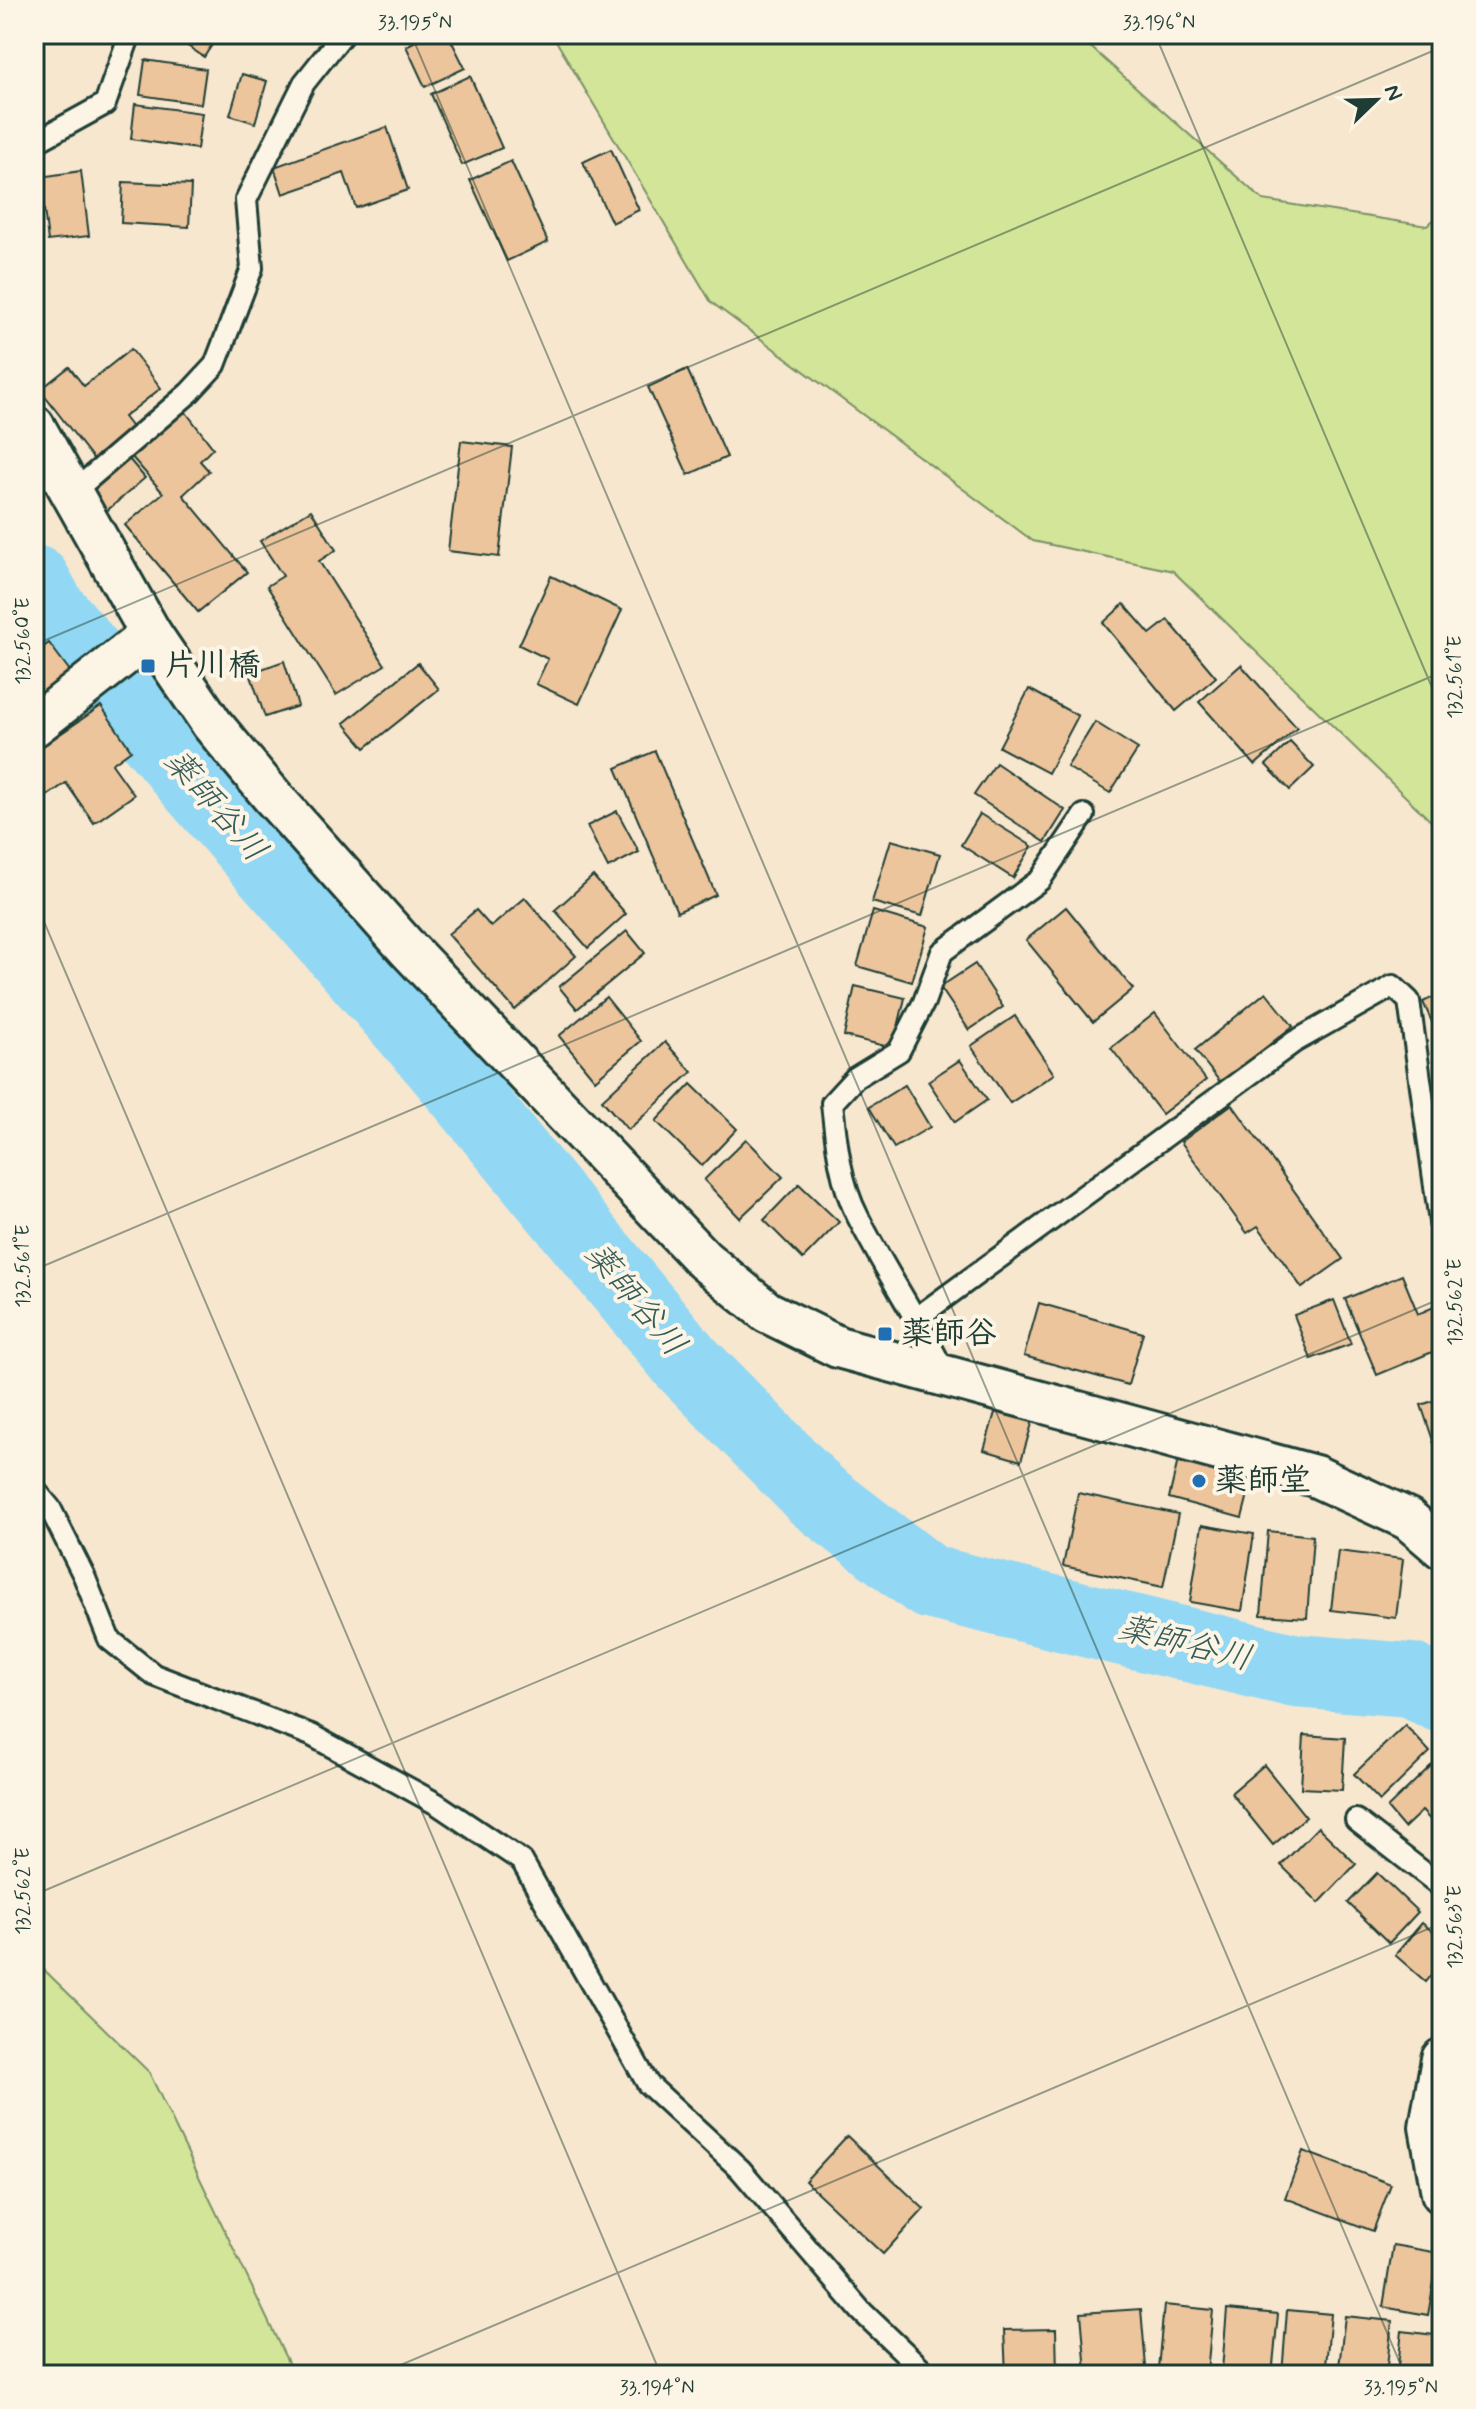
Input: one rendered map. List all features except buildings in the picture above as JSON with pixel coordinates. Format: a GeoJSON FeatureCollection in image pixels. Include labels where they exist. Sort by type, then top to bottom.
{"type":"FeatureCollection","features":[{"type":"Feature","properties":{"kind":"street"},"geometry":{"type":"LineString","coordinates":[[34,426],[72,493],[140,644],[440,983],[704,1260],[767,1312],[838,1347],[1315,1476],[1408,1519],[1442,1548]]}},
{"type":"Feature","properties":{"kind":"street"},"geometry":{"type":"LineString","coordinates":[[34,726],[140,644]]}},
{"type":"Feature","properties":{"kind":"street"},"geometry":{"type":"LineString","coordinates":[[1440,2174],[1430,2127],[1442,2059]]}},
{"type":"Feature","properties":{"kind":"lane"},"geometry":{"type":"LineString","coordinates":[[34,143],[105,104],[130,34]]}},
{"type":"Feature","properties":{"kind":"lane"},"geometry":{"type":"LineString","coordinates":[[72,493],[189,393],[215,365],[252,268],[246,200],[304,83],[343,34]]}},
{"type":"Feature","properties":{"kind":"lane"},"geometry":{"type":"LineString","coordinates":[[946,1376],[918,1317],[857,1215],[837,1152],[832,1103],[855,1078],[899,1051],[924,1002],[942,952],[1040,880],[1084,815]]}},
{"type":"Feature","properties":{"kind":"lane"},"geometry":{"type":"LineString","coordinates":[[918,1317],[1294,1042],[1393,986],[1409,1001],[1442,1236]]}},
{"type":"Feature","properties":{"kind":"lane"},"geometry":{"type":"LineString","coordinates":[[34,1489],[50,1508],[84,1576],[109,1639],[154,1675],[311,1735],[437,1804],[522,1861],[648,2084],[740,2169],[861,2311],[928,2375]]}},
{"type":"Feature","properties":{"kind":"lane"},"geometry":{"type":"LineString","coordinates":[[1356,1820],[1442,1887]]}},
{"type":"Feature","properties":{"kind":"green space"},"geometry":{"type":"Polygon","coordinates":[[[552,34],[1076,34],[1263,200],[1427,226],[1442,212],[1442,832],[1173,571],[1033,541],[711,302],[552,34]]]}},
{"type":"Feature","properties":{"kind":"green space"},"geometry":{"type":"Polygon","coordinates":[[[34,1960],[149,2072],[294,2375],[34,2375],[34,1960]]]}},
{"type":"Feature","properties":{"kind":"waterway","name":"薬師谷川"},"geometry":{"type":"LineString","coordinates":[[34,582],[49,609],[195,784],[437,1060],[686,1362],[817,1496],[929,1582],[1296,1671],[1411,1680],[1442,1696]]}},
{"type":"Feature","properties":{"kind":"place","name":"片川橋"},"geometry":{"type":"Point","coordinates":[148,666]}},
{"type":"Feature","properties":{"kind":"place","name":"薬師谷"},"geometry":{"type":"Point","coordinates":[885,1334]}},
{"type":"Feature","properties":{"kind":"place","name":"薬師堂"},"geometry":{"type":"Point","coordinates":[1199,1481]}}]}
